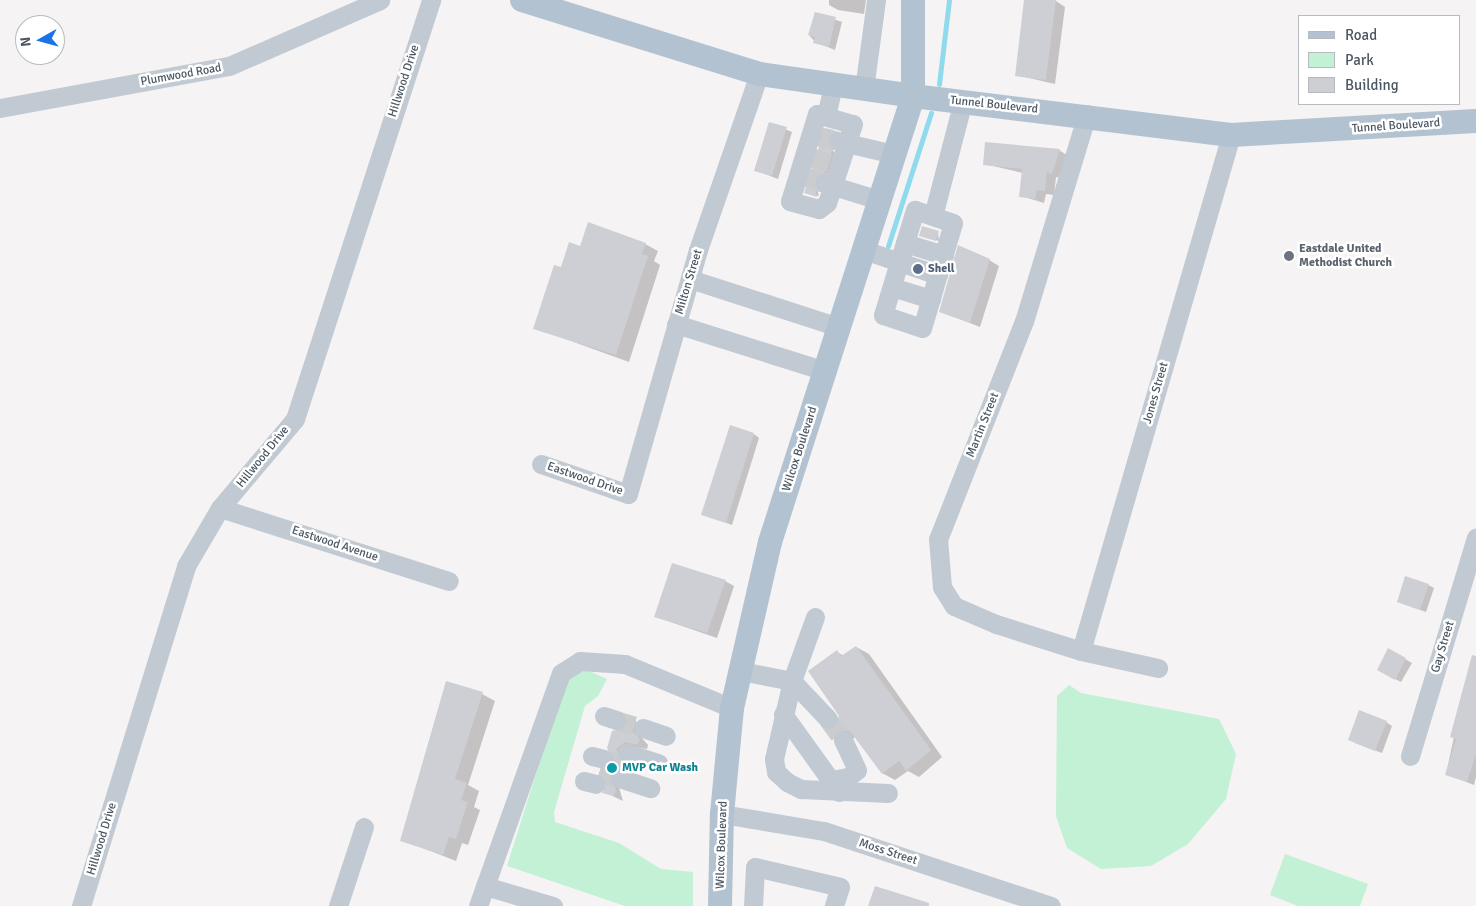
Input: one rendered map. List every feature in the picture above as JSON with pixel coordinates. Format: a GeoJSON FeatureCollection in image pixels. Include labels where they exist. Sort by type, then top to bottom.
{"type":"FeatureCollection","features":[{"type":"Feature","properties":{"kind":"main road","name":"Tunnel Boulevard"},"geometry":{"type":"LineString","coordinates":[[522,0],[758,74],[913,96],[1087,114],[1231,135],[1476,121]]}},
{"type":"Feature","properties":{"kind":"main road","name":"Wilcox Boulevard"},"geometry":{"type":"LineString","coordinates":[[720,906],[722,814],[732,708],[770,542],[913,96],[913,0]]}},
{"type":"Feature","properties":{"kind":"street","name":"Plumwood Road"},"geometry":{"type":"LineString","coordinates":[[0,108],[229,66],[380,0]]}},
{"type":"Feature","properties":{"kind":"street","name":"Hillwood Drive"},"geometry":{"type":"LineString","coordinates":[[81,906],[186,566],[220,508],[295,419],[431,0]]}},
{"type":"Feature","properties":{"kind":"street"},"geometry":{"type":"LineString","coordinates":[[864,89],[876,0]]}},
{"type":"Feature","properties":{"kind":"street","name":"Milton Street"},"geometry":{"type":"LineString","coordinates":[[628,494],[676,324],[758,74]]}},
{"type":"Feature","properties":{"kind":"street"},"geometry":{"type":"LineString","coordinates":[[826,116],[833,85]]}},
{"type":"Feature","properties":{"kind":"street"},"geometry":{"type":"LineString","coordinates":[[933,216],[964,101]]}},
{"type":"Feature","properties":{"kind":"street"},"geometry":{"type":"LineString","coordinates":[[817,114],[826,116],[853,124],[843,142],[835,165],[824,208],[790,201],[802,176],[814,134],[817,114]]}},
{"type":"Feature","properties":{"kind":"street","name":"Martin Street"},"geometry":{"type":"LineString","coordinates":[[1087,114],[1024,321],[938,540],[942,587],[954,606],[1082,651],[1158,668]]}},
{"type":"Feature","properties":{"kind":"street","name":"Jones Street"},"geometry":{"type":"LineString","coordinates":[[1082,651],[1231,135]]}},
{"type":"Feature","properties":{"kind":"street"},"geometry":{"type":"LineString","coordinates":[[843,142],[894,154]]}},
{"type":"Feature","properties":{"kind":"street"},"geometry":{"type":"LineString","coordinates":[[829,184],[880,200]]}},
{"type":"Feature","properties":{"kind":"street"},"geometry":{"type":"LineString","coordinates":[[915,210],[952,223],[922,328],[883,315],[905,243],[915,210]]}},
{"type":"Feature","properties":{"kind":"street"},"geometry":{"type":"LineString","coordinates":[[905,243],[944,255]]}},
{"type":"Feature","properties":{"kind":"street"},"geometry":{"type":"LineString","coordinates":[[864,250],[938,276]]}},
{"type":"Feature","properties":{"kind":"street"},"geometry":{"type":"LineString","coordinates":[[690,279],[839,327]]}},
{"type":"Feature","properties":{"kind":"street"},"geometry":{"type":"LineString","coordinates":[[892,287],[931,299]]}},
{"type":"Feature","properties":{"kind":"street"},"geometry":{"type":"LineString","coordinates":[[676,324],[825,371]]}},
{"type":"Feature","properties":{"kind":"street","name":"Eastwood Drive"},"geometry":{"type":"LineString","coordinates":[[542,464],[628,494]]}},
{"type":"Feature","properties":{"kind":"street","name":"Eastwood Avenue"},"geometry":{"type":"LineString","coordinates":[[220,508],[449,581]]}},
{"type":"Feature","properties":{"kind":"street","name":"Gay Street"},"geometry":{"type":"LineString","coordinates":[[1410,756],[1476,538]]}},
{"type":"Feature","properties":{"kind":"street"},"geometry":{"type":"LineString","coordinates":[[815,617],[782,714],[776,772],[800,789],[835,786],[888,793]]}},
{"type":"Feature","properties":{"kind":"street"},"geometry":{"type":"LineString","coordinates":[[478,906],[561,673],[580,661],[625,664],[732,708]]}},
{"type":"Feature","properties":{"kind":"street"},"geometry":{"type":"LineString","coordinates":[[741,671],[792,681],[828,719]]}},
{"type":"Feature","properties":{"kind":"street"},"geometry":{"type":"LineString","coordinates":[[782,714],[835,786]]}},
{"type":"Feature","properties":{"kind":"street"},"geometry":{"type":"LineString","coordinates":[[643,728],[666,736]]}},
{"type":"Feature","properties":{"kind":"street"},"geometry":{"type":"LineString","coordinates":[[835,786],[857,770],[843,740]]}},
{"type":"Feature","properties":{"kind":"street"},"geometry":{"type":"LineString","coordinates":[[621,772],[652,782],[621,772]]}},
{"type":"Feature","properties":{"kind":"street","name":"Moss Street"},"geometry":{"type":"LineString","coordinates":[[722,814],[824,831],[1051,906]]}},
{"type":"Feature","properties":{"kind":"street"},"geometry":{"type":"LineString","coordinates":[[338,906],[364,827]]}},
{"type":"Feature","properties":{"kind":"street"},"geometry":{"type":"LineString","coordinates":[[753,906],[755,867],[840,888],[834,906]]}},
{"type":"Feature","properties":{"kind":"street"},"geometry":{"type":"LineString","coordinates":[[485,886],[534,903],[553,906]]}},
{"type":"Feature","properties":{"kind":"green space"},"geometry":{"type":"Polygon","coordinates":[[[587,670],[607,679],[598,696],[585,706],[554,812],[555,822],[619,843],[661,869],[693,872],[693,906],[625,906],[507,866],[563,688],[568,678],[587,670]]]}},
{"type":"Feature","properties":{"kind":"green space"},"geometry":{"type":"Polygon","coordinates":[[[1069,685],[1081,693],[1219,719],[1236,754],[1226,799],[1188,844],[1151,866],[1101,869],[1067,848],[1056,816],[1057,696],[1069,685]]]}},
{"type":"Feature","properties":{"kind":"green space"},"geometry":{"type":"Polygon","coordinates":[[[1285,854],[1368,884],[1360,906],[1298,906],[1270,895],[1285,854]]]}},
{"type":"Feature","properties":{"kind":"building"},"geometry":{"type":"Polygon","coordinates":[[[1024,0],[1056,0],[1046,80],[1015,76],[1024,0]]]}},
{"type":"Feature","properties":{"kind":"building"},"geometry":{"type":"Polygon","coordinates":[[[815,12],[836,17],[829,47],[813,43],[815,37],[808,35],[815,12]]]}},
{"type":"Feature","properties":{"kind":"building"},"geometry":{"type":"Polygon","coordinates":[[[769,122],[787,127],[772,176],[754,171],[769,122]]]}},
{"type":"Feature","properties":{"kind":"building"},"geometry":{"type":"Polygon","coordinates":[[[825,128],[834,130],[827,139],[832,150],[825,172],[813,179],[817,197],[804,193],[825,128]]]}},
{"type":"Feature","properties":{"kind":"building"},"geometry":{"type":"Polygon","coordinates":[[[985,142],[1060,149],[1052,174],[1047,172],[1045,191],[1037,190],[1035,199],[1019,197],[1022,169],[983,165],[985,142]]]}},
{"type":"Feature","properties":{"kind":"building"},"geometry":{"type":"Polygon","coordinates":[[[588,222],[646,243],[642,254],[648,256],[616,355],[533,329],[554,265],[561,267],[569,242],[580,246],[588,222]]]}},
{"type":"Feature","properties":{"kind":"building"},"geometry":{"type":"Polygon","coordinates":[[[922,226],[939,231],[936,241],[919,236],[922,226]]]}},
{"type":"Feature","properties":{"kind":"building"},"geometry":{"type":"Polygon","coordinates":[[[958,245],[990,259],[970,323],[939,312],[958,245]]]}},
{"type":"Feature","properties":{"kind":"building"},"geometry":{"type":"Polygon","coordinates":[[[730,425],[754,433],[726,523],[701,515],[730,425]]]}},
{"type":"Feature","properties":{"kind":"building"},"geometry":{"type":"Polygon","coordinates":[[[672,563],[726,580],[707,633],[654,617],[672,563]]]}},
{"type":"Feature","properties":{"kind":"building"},"geometry":{"type":"Polygon","coordinates":[[[1405,576],[1429,584],[1420,610],[1397,602],[1405,576]]]}},
{"type":"Feature","properties":{"kind":"building"},"geometry":{"type":"Polygon","coordinates":[[[856,646],[931,750],[906,771],[899,761],[882,774],[850,731],[838,730],[832,740],[825,730],[836,727],[839,716],[808,671],[837,650],[841,656],[856,646]]]}},
{"type":"Feature","properties":{"kind":"building"},"geometry":{"type":"Polygon","coordinates":[[[1388,648],[1406,658],[1395,680],[1377,670],[1388,648]]]}},
{"type":"Feature","properties":{"kind":"building"},"geometry":{"type":"Polygon","coordinates":[[[1472,655],[1476,656],[1476,754],[1467,782],[1445,775],[1456,739],[1450,737],[1472,655]]]}},
{"type":"Feature","properties":{"kind":"building"},"geometry":{"type":"Polygon","coordinates":[[[446,681],[483,692],[455,779],[467,783],[461,800],[468,802],[456,839],[449,837],[443,855],[400,841],[446,681]]]}},
{"type":"Feature","properties":{"kind":"building"},"geometry":{"type":"Polygon","coordinates":[[[1359,710],[1387,721],[1375,751],[1348,740],[1359,710]]]}},
{"type":"Feature","properties":{"kind":"building"},"geometry":{"type":"Polygon","coordinates":[[[627,718],[635,720],[632,731],[640,739],[638,745],[625,742],[616,749],[624,764],[608,775],[616,789],[614,796],[602,793],[607,781],[599,773],[615,762],[607,748],[612,731],[623,729],[627,718]]]}},
{"type":"Feature","properties":{"kind":"building"},"geometry":{"type":"Polygon","coordinates":[[[875,886],[929,903],[929,906],[868,906],[875,886]]]}},
{"type":"Feature","properties":{"kind":"waterway"},"geometry":{"type":"LineString","coordinates":[[939,84],[949,0]]}},
{"type":"Feature","properties":{"kind":"waterway"},"geometry":{"type":"LineString","coordinates":[[888,246],[931,113]]}},
{"type":"Feature","properties":{"kind":"tunnel"},"geometry":{"type":"LineString","coordinates":[[818,136],[838,141]]}},
{"type":"Feature","properties":{"kind":"tunnel"},"geometry":{"type":"LineString","coordinates":[[811,157],[831,164]]}},
{"type":"Feature","properties":{"kind":"tunnel"},"geometry":{"type":"LineString","coordinates":[[805,176],[824,183]]}},
{"type":"Feature","properties":{"kind":"tunnel"},"geometry":{"type":"LineString","coordinates":[[828,719],[843,740]]}},
{"type":"Feature","properties":{"kind":"tunnel"},"geometry":{"type":"LineString","coordinates":[[616,720],[643,728]]}},
{"type":"Feature","properties":{"kind":"tunnel"},"geometry":{"type":"LineString","coordinates":[[604,759],[623,765]]}},
{"type":"Feature","properties":{"kind":"tunnel"},"geometry":{"type":"LineString","coordinates":[[599,772],[619,778]]}},
{"type":"Feature","properties":{"kind":"place","name":"Eastdale United Methodist Church"},"geometry":{"type":"Point","coordinates":[1289,256]}},
{"type":"Feature","properties":{"kind":"place","name":"Shell"},"geometry":{"type":"Point","coordinates":[918,269]}},
{"type":"Feature","properties":{"kind":"place","name":"MVP Car Wash"},"geometry":{"type":"Point","coordinates":[612,768]}}]}
